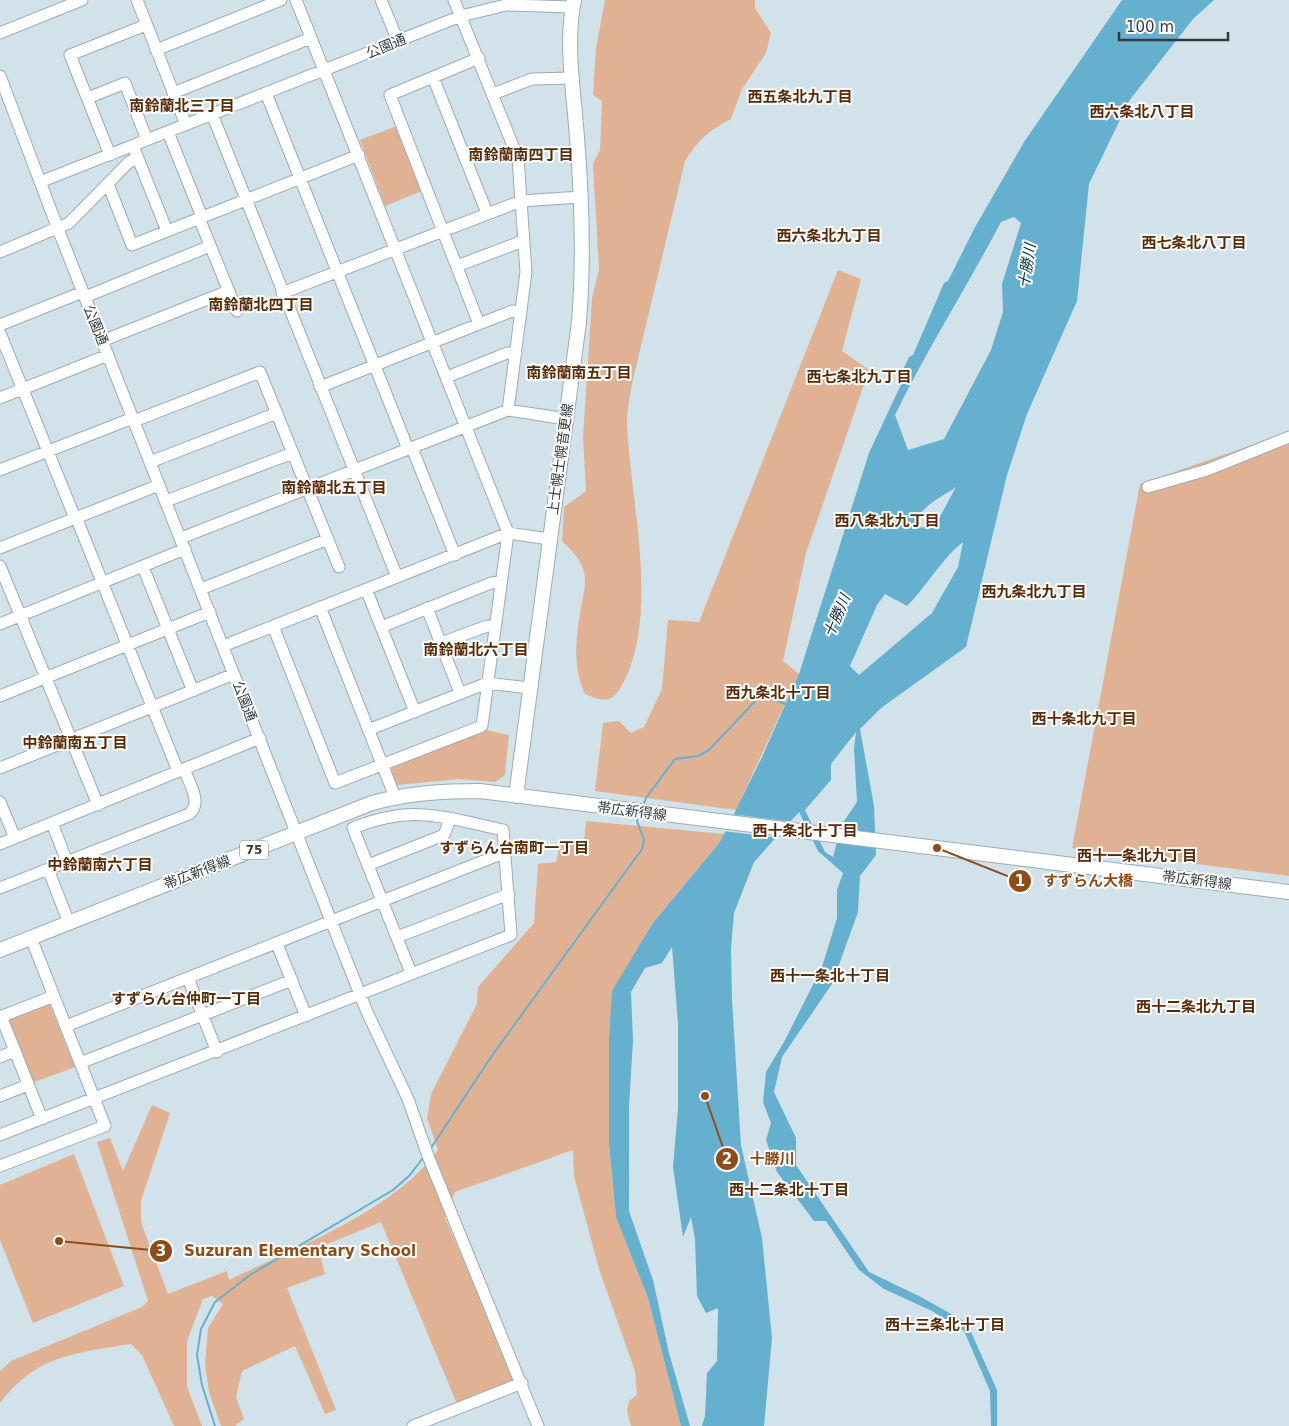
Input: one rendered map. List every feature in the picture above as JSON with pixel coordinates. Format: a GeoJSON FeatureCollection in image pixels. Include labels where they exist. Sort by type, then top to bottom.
{"type":"FeatureCollection","features":[{"type":"Feature","properties":{"kind":"main road","name":"上士幌士幌音更線"},"geometry":{"type":"LineString","coordinates":[[516,796],[582,286],[581,197],[571,28],[573,4]]}},
{"type":"Feature","properties":{"kind":"main road","name":"帯広新得線"},"geometry":{"type":"LineString","coordinates":[[0,950],[372,804],[395,797],[436,791],[480,791],[1289,892]]}},
{"type":"Feature","properties":{"kind":"street"},"geometry":{"type":"LineString","coordinates":[[0,32],[82,0]]}},
{"type":"Feature","properties":{"kind":"street"},"geometry":{"type":"LineString","coordinates":[[136,0],[186,125]]}},
{"type":"Feature","properties":{"kind":"street"},"geometry":{"type":"LineString","coordinates":[[156,50],[281,0]]}},
{"type":"Feature","properties":{"kind":"street"},"geometry":{"type":"LineString","coordinates":[[273,626],[335,784],[482,726],[508,533],[296,0]]}},
{"type":"Feature","properties":{"kind":"street"},"geometry":{"type":"LineString","coordinates":[[381,0],[398,41]]}},
{"type":"Feature","properties":{"kind":"street"},"geometry":{"type":"LineString","coordinates":[[454,0],[518,158],[526,272],[508,410]]}},
{"type":"Feature","properties":{"kind":"street","name":"公園通"},"geometry":{"type":"LineString","coordinates":[[538,1426],[426,1151],[408,1099],[360,994],[40,182],[461,16],[488,8],[522,2],[573,4]]}},
{"type":"Feature","properties":{"kind":"street"},"geometry":{"type":"LineString","coordinates":[[110,154],[70,55],[146,25]]}},
{"type":"Feature","properties":{"kind":"street"},"geometry":{"type":"LineString","coordinates":[[173,93],[311,38]]}},
{"type":"Feature","properties":{"kind":"street"},"geometry":{"type":"LineString","coordinates":[[479,58],[390,95],[479,324]]}},
{"type":"Feature","properties":{"kind":"street"},"geometry":{"type":"LineString","coordinates":[[0,76],[40,182]]}},
{"type":"Feature","properties":{"kind":"street"},"geometry":{"type":"LineString","coordinates":[[433,77],[487,213]]}},
{"type":"Feature","properties":{"kind":"street"},"geometry":{"type":"LineString","coordinates":[[493,94],[532,79],[573,78]]}},
{"type":"Feature","properties":{"kind":"street"},"geometry":{"type":"LineString","coordinates":[[88,98],[124,83],[147,140]]}},
{"type":"Feature","properties":{"kind":"street"},"geometry":{"type":"LineString","coordinates":[[266,93],[374,365],[455,555]]}},
{"type":"Feature","properties":{"kind":"street"},"geometry":{"type":"LineString","coordinates":[[212,114],[397,577]]}},
{"type":"Feature","properties":{"kind":"street"},"geometry":{"type":"LineString","coordinates":[[168,132],[201,217],[210,246],[237,312]]}},
{"type":"Feature","properties":{"kind":"street"},"geometry":{"type":"LineString","coordinates":[[132,146],[167,231]]}},
{"type":"Feature","properties":{"kind":"street"},"geometry":{"type":"LineString","coordinates":[[108,184],[132,245],[359,155]]}},
{"type":"Feature","properties":{"kind":"street"},"geometry":{"type":"LineString","coordinates":[[0,252],[69,223],[129,162],[138,158]]}},
{"type":"Feature","properties":{"kind":"street"},"geometry":{"type":"LineString","coordinates":[[282,293],[521,201],[581,197]]}},
{"type":"Feature","properties":{"kind":"street"},"geometry":{"type":"LineString","coordinates":[[457,266],[523,242]]}},
{"type":"Feature","properties":{"kind":"street"},"geometry":{"type":"LineString","coordinates":[[0,325],[210,246]]}},
{"type":"Feature","properties":{"kind":"street"},"geometry":{"type":"LineString","coordinates":[[102,341],[228,291]]}},
{"type":"Feature","properties":{"kind":"street"},"geometry":{"type":"LineString","coordinates":[[320,387],[512,311],[520,312]]}},
{"type":"Feature","properties":{"kind":"street"},"geometry":{"type":"LineString","coordinates":[[0,333],[152,706],[197,803],[194,810],[189,814],[0,888]]}},
{"type":"Feature","properties":{"kind":"street"},"geometry":{"type":"LineString","coordinates":[[447,377],[507,353],[516,354]]}},
{"type":"Feature","properties":{"kind":"street"},"geometry":{"type":"LineString","coordinates":[[0,398],[108,355]]}},
{"type":"Feature","properties":{"kind":"street"},"geometry":{"type":"LineString","coordinates":[[0,470],[260,372],[339,567]]}},
{"type":"Feature","properties":{"kind":"street"},"geometry":{"type":"LineString","coordinates":[[0,624],[143,566],[183,544],[308,489],[508,410],[566,418]]}},
{"type":"Feature","properties":{"kind":"street"},"geometry":{"type":"LineString","coordinates":[[150,462],[277,413]]}},
{"type":"Feature","properties":{"kind":"street"},"geometry":{"type":"LineString","coordinates":[[1148,487],[1207,470],[1289,437]]}},
{"type":"Feature","properties":{"kind":"street"},"geometry":{"type":"LineString","coordinates":[[166,501],[293,453]]}},
{"type":"Feature","properties":{"kind":"street"},"geometry":{"type":"LineString","coordinates":[[0,548],[159,485]]}},
{"type":"Feature","properties":{"kind":"street"},"geometry":{"type":"LineString","coordinates":[[223,646],[508,533],[549,539]]}},
{"type":"Feature","properties":{"kind":"street"},"geometry":{"type":"LineString","coordinates":[[201,589],[328,538]]}},
{"type":"Feature","properties":{"kind":"street"},"geometry":{"type":"LineString","coordinates":[[0,566],[98,805]]}},
{"type":"Feature","properties":{"kind":"street"},"geometry":{"type":"LineString","coordinates":[[143,566],[193,690]]}},
{"type":"Feature","properties":{"kind":"street"},"geometry":{"type":"LineString","coordinates":[[381,627],[491,583],[502,582]]}},
{"type":"Feature","properties":{"kind":"street"},"geometry":{"type":"LineString","coordinates":[[366,589],[415,712]]}},
{"type":"Feature","properties":{"kind":"street"},"geometry":{"type":"LineString","coordinates":[[320,608],[395,797]]}},
{"type":"Feature","properties":{"kind":"street"},"geometry":{"type":"LineString","coordinates":[[427,608],[460,694]]}},
{"type":"Feature","properties":{"kind":"street"},"geometry":{"type":"LineString","coordinates":[[0,696],[210,612]]}},
{"type":"Feature","properties":{"kind":"street"},"geometry":{"type":"LineString","coordinates":[[441,643],[487,626],[495,627]]}},
{"type":"Feature","properties":{"kind":"street"},"geometry":{"type":"LineString","coordinates":[[0,768],[234,674]]}},
{"type":"Feature","properties":{"kind":"street"},"geometry":{"type":"LineString","coordinates":[[368,730],[487,683],[529,688]]}},
{"type":"Feature","properties":{"kind":"street"},"geometry":{"type":"LineString","coordinates":[[0,844],[260,738]]}},
{"type":"Feature","properties":{"kind":"street"},"geometry":{"type":"LineString","coordinates":[[0,802],[15,838]]}},
{"type":"Feature","properties":{"kind":"street"},"geometry":{"type":"LineString","coordinates":[[0,1136],[511,935],[503,830],[429,814],[400,814],[377,819],[353,828],[411,974]]}},
{"type":"Feature","properties":{"kind":"street"},"geometry":{"type":"LineString","coordinates":[[368,865],[444,835],[450,819]]}},
{"type":"Feature","properties":{"kind":"street"},"geometry":{"type":"LineString","coordinates":[[52,823],[67,862]]}},
{"type":"Feature","properties":{"kind":"street"},"geometry":{"type":"LineString","coordinates":[[66,1026],[496,856],[505,855]]}},
{"type":"Feature","properties":{"kind":"street"},"geometry":{"type":"LineString","coordinates":[[48,870],[68,923]]}},
{"type":"Feature","properties":{"kind":"street"},"geometry":{"type":"LineString","coordinates":[[397,937],[508,894]]}},
{"type":"Feature","properties":{"kind":"street"},"geometry":{"type":"LineString","coordinates":[[0,1166],[105,1126],[31,938]]}},
{"type":"Feature","properties":{"kind":"street"},"geometry":{"type":"LineString","coordinates":[[277,944],[306,1016]]}},
{"type":"Feature","properties":{"kind":"street"},"geometry":{"type":"LineString","coordinates":[[188,978],[217,1052]]}},
{"type":"Feature","properties":{"kind":"street"},"geometry":{"type":"LineString","coordinates":[[80,1063],[292,980]]}},
{"type":"Feature","properties":{"kind":"street"},"geometry":{"type":"LineString","coordinates":[[42,1119],[0,1016],[54,996]]}},
{"type":"Feature","properties":{"kind":"street"},"geometry":{"type":"LineString","coordinates":[[0,1057],[15,1051]]}},
{"type":"Feature","properties":{"kind":"street"},"geometry":{"type":"LineString","coordinates":[[0,1096],[28,1085]]}},
{"type":"Feature","properties":{"kind":"street"},"geometry":{"type":"LineString","coordinates":[[414,1426],[522,1383]]}},
{"type":"Feature","properties":{"kind":"shaded area"},"geometry":{"type":"Polygon","coordinates":[[[605,0],[755,0],[755,8],[771,33],[766,53],[742,89],[731,119],[705,136],[685,161],[632,384],[627,422],[640,551],[641,616],[636,647],[627,675],[612,698],[601,699],[585,694],[578,672],[576,651],[585,576],[578,559],[562,541],[564,507],[586,491],[583,437],[592,298],[599,270],[593,164],[600,150],[602,101],[593,95],[596,48],[605,0]]]}},
{"type":"Feature","properties":{"kind":"shaded area"},"geometry":{"type":"Polygon","coordinates":[[[397,126],[422,191],[385,206],[360,140],[397,126]]]}},
{"type":"Feature","properties":{"kind":"shaded area"},"geometry":{"type":"Polygon","coordinates":[[[838,270],[861,279],[842,351],[869,370],[806,553],[783,661],[799,674],[736,810],[595,791],[603,723],[619,721],[631,733],[644,727],[662,689],[668,620],[699,622],[838,270]]]}},
{"type":"Feature","properties":{"kind":"shaded area"},"geometry":{"type":"Polygon","coordinates":[[[1289,432],[1289,876],[1072,848],[1140,484],[1289,432]]]}},
{"type":"Feature","properties":{"kind":"shaded area"},"geometry":{"type":"Polygon","coordinates":[[[485,730],[509,735],[505,775],[495,782],[459,779],[397,785],[394,780],[391,773],[392,765],[485,730]]]}},
{"type":"Feature","properties":{"kind":"shaded area"},"geometry":{"type":"Polygon","coordinates":[[[586,821],[724,834],[720,842],[653,923],[609,1041],[609,1144],[616,1217],[648,1298],[681,1426],[631,1426],[627,1411],[629,1401],[637,1395],[635,1371],[599,1269],[574,1176],[573,1150],[455,1192],[445,1218],[514,1373],[512,1381],[457,1404],[381,1222],[318,1248],[325,1274],[287,1288],[336,1410],[325,1414],[295,1346],[242,1371],[236,1397],[244,1419],[235,1426],[221,1426],[209,1392],[205,1364],[208,1328],[223,1304],[212,1296],[203,1299],[187,1341],[187,1387],[202,1426],[174,1426],[142,1355],[131,1344],[92,1350],[58,1359],[28,1375],[0,1403],[0,1371],[11,1361],[142,1307],[148,1301],[97,1142],[110,1138],[123,1171],[152,1105],[170,1113],[141,1201],[141,1222],[168,1294],[227,1271],[229,1280],[313,1241],[370,1210],[396,1192],[419,1172],[438,1150],[427,1118],[431,1094],[477,1004],[478,987],[534,923],[538,864],[556,862],[560,843],[584,842],[586,821]]]}},
{"type":"Feature","properties":{"kind":"shaded area"},"geometry":{"type":"Polygon","coordinates":[[[46,1003],[50,1005],[75,1067],[32,1083],[8,1022],[11,1016],[46,1003]]]}},
{"type":"Feature","properties":{"kind":"shaded area"},"geometry":{"type":"Polygon","coordinates":[[[74,1154],[124,1286],[33,1323],[0,1240],[0,1185],[74,1154]]]}},
{"type":"Feature","properties":{"kind":"water"},"geometry":{"type":"Polygon","coordinates":[[[1122,0],[1214,0],[1193,19],[1129,101],[1089,184],[1077,301],[1027,414],[1007,475],[966,647],[881,708],[860,729],[874,806],[876,855],[860,876],[858,912],[832,984],[782,1057],[774,1092],[796,1138],[796,1165],[869,1272],[921,1297],[967,1323],[997,1390],[997,1426],[991,1426],[990,1391],[964,1331],[932,1311],[884,1289],[859,1270],[826,1221],[814,1221],[777,1172],[766,1140],[771,1123],[763,1102],[766,1072],[784,1042],[822,967],[837,918],[837,890],[843,873],[818,851],[799,812],[754,862],[734,913],[731,948],[732,1000],[741,1145],[762,1238],[772,1338],[764,1426],[702,1426],[705,1416],[707,1373],[717,1361],[718,1308],[706,1313],[697,1296],[695,1239],[691,1217],[683,1237],[673,1167],[678,1108],[678,1024],[672,947],[662,963],[645,968],[631,992],[633,1041],[629,1106],[629,1211],[653,1280],[669,1353],[690,1426],[681,1426],[648,1298],[616,1217],[609,1144],[609,1041],[612,991],[653,923],[720,842],[762,757],[799,674],[869,453],[904,378],[901,374],[909,357],[913,355],[944,283],[948,281],[974,229],[1024,142],[1122,0]],[[1014,217],[1001,222],[920,366],[895,415],[908,450],[944,439],[991,350],[1003,312],[1002,284],[1021,223],[1014,217]],[[956,487],[924,509],[917,521],[916,528],[935,526],[956,487]],[[963,542],[907,606],[885,594],[877,605],[850,666],[859,675],[932,613],[958,567],[963,542]],[[856,732],[831,764],[831,780],[805,810],[825,852],[833,857],[842,824],[857,802],[854,749],[856,732]]]}},
{"type":"Feature","properties":{"kind":"pier"},"geometry":{"type":"Polygon","coordinates":[[[731,814],[794,822],[780,838],[723,831],[731,814]]]}},
{"type":"Feature","properties":{"kind":"waterway"},"geometry":{"type":"LineString","coordinates":[[643,806],[646,798],[675,759],[698,756],[709,750],[758,698],[767,697],[788,705]]}},
{"type":"Feature","properties":{"kind":"waterway"},"geometry":{"type":"LineString","coordinates":[[431,1148],[491,1057],[642,849],[644,840],[637,821],[638,817]]}},
{"type":"Feature","properties":{"kind":"waterway"},"geometry":{"type":"LineString","coordinates":[[215,1426],[202,1385],[197,1355],[201,1329],[215,1302],[250,1275],[393,1190],[409,1176],[423,1158]]}},
{"type":"Feature","properties":{"kind":"place","name":"すずらん大橋"},"geometry":{"type":"Point","coordinates":[937,848]}},
{"type":"Feature","properties":{"kind":"place","name":"十勝川"},"geometry":{"type":"Point","coordinates":[705,1096]}},
{"type":"Feature","properties":{"kind":"place","name":"Suzuran Elementary School"},"geometry":{"type":"Point","coordinates":[59,1241]}},
{"type":"Feature","properties":{"kind":"district","name":"西五条北九丁目"},"geometry":{"type":"Point","coordinates":[800,97]}},
{"type":"Feature","properties":{"kind":"district","name":"南鈴蘭北三丁目"},"geometry":{"type":"Point","coordinates":[182,106]}},
{"type":"Feature","properties":{"kind":"district","name":"西六条北八丁目"},"geometry":{"type":"Point","coordinates":[1142,112]}},
{"type":"Feature","properties":{"kind":"district","name":"南鈴蘭南四丁目"},"geometry":{"type":"Point","coordinates":[521,155]}},
{"type":"Feature","properties":{"kind":"district","name":"西六条北九丁目"},"geometry":{"type":"Point","coordinates":[829,236]}},
{"type":"Feature","properties":{"kind":"district","name":"西七条北八丁目"},"geometry":{"type":"Point","coordinates":[1194,243]}},
{"type":"Feature","properties":{"kind":"district","name":"南鈴蘭北四丁目"},"geometry":{"type":"Point","coordinates":[261,305]}},
{"type":"Feature","properties":{"kind":"district","name":"南鈴蘭南五丁目"},"geometry":{"type":"Point","coordinates":[579,373]}},
{"type":"Feature","properties":{"kind":"district","name":"西七条北九丁目"},"geometry":{"type":"Point","coordinates":[859,377]}},
{"type":"Feature","properties":{"kind":"district","name":"南鈴蘭北五丁目"},"geometry":{"type":"Point","coordinates":[334,488]}},
{"type":"Feature","properties":{"kind":"district","name":"西八条北九丁目"},"geometry":{"type":"Point","coordinates":[887,521]}},
{"type":"Feature","properties":{"kind":"district","name":"西九条北九丁目"},"geometry":{"type":"Point","coordinates":[1034,592]}},
{"type":"Feature","properties":{"kind":"district","name":"南鈴蘭北六丁目"},"geometry":{"type":"Point","coordinates":[476,650]}},
{"type":"Feature","properties":{"kind":"district","name":"西九条北十丁目"},"geometry":{"type":"Point","coordinates":[778,693]}},
{"type":"Feature","properties":{"kind":"district","name":"西十条北九丁目"},"geometry":{"type":"Point","coordinates":[1084,719]}},
{"type":"Feature","properties":{"kind":"district","name":"中鈴蘭南五丁目"},"geometry":{"type":"Point","coordinates":[75,743]}},
{"type":"Feature","properties":{"kind":"district","name":"西十条北十丁目"},"geometry":{"type":"Point","coordinates":[805,831]}},
{"type":"Feature","properties":{"kind":"district","name":"すずらん台南町一丁目"},"geometry":{"type":"Point","coordinates":[514,848]}},
{"type":"Feature","properties":{"kind":"district","name":"西十一条北九丁目"},"geometry":{"type":"Point","coordinates":[1137,856]}},
{"type":"Feature","properties":{"kind":"district","name":"中鈴蘭南六丁目"},"geometry":{"type":"Point","coordinates":[100,865]}},
{"type":"Feature","properties":{"kind":"district","name":"西十一条北十丁目"},"geometry":{"type":"Point","coordinates":[830,976]}},
{"type":"Feature","properties":{"kind":"district","name":"すずらん台仲町一丁目"},"geometry":{"type":"Point","coordinates":[186,999]}},
{"type":"Feature","properties":{"kind":"district","name":"西十二条北九丁目"},"geometry":{"type":"Point","coordinates":[1196,1007]}},
{"type":"Feature","properties":{"kind":"district","name":"西十二条北十丁目"},"geometry":{"type":"Point","coordinates":[789,1190]}},
{"type":"Feature","properties":{"kind":"district","name":"西十三条北十丁目"},"geometry":{"type":"Point","coordinates":[945,1325]}}]}
